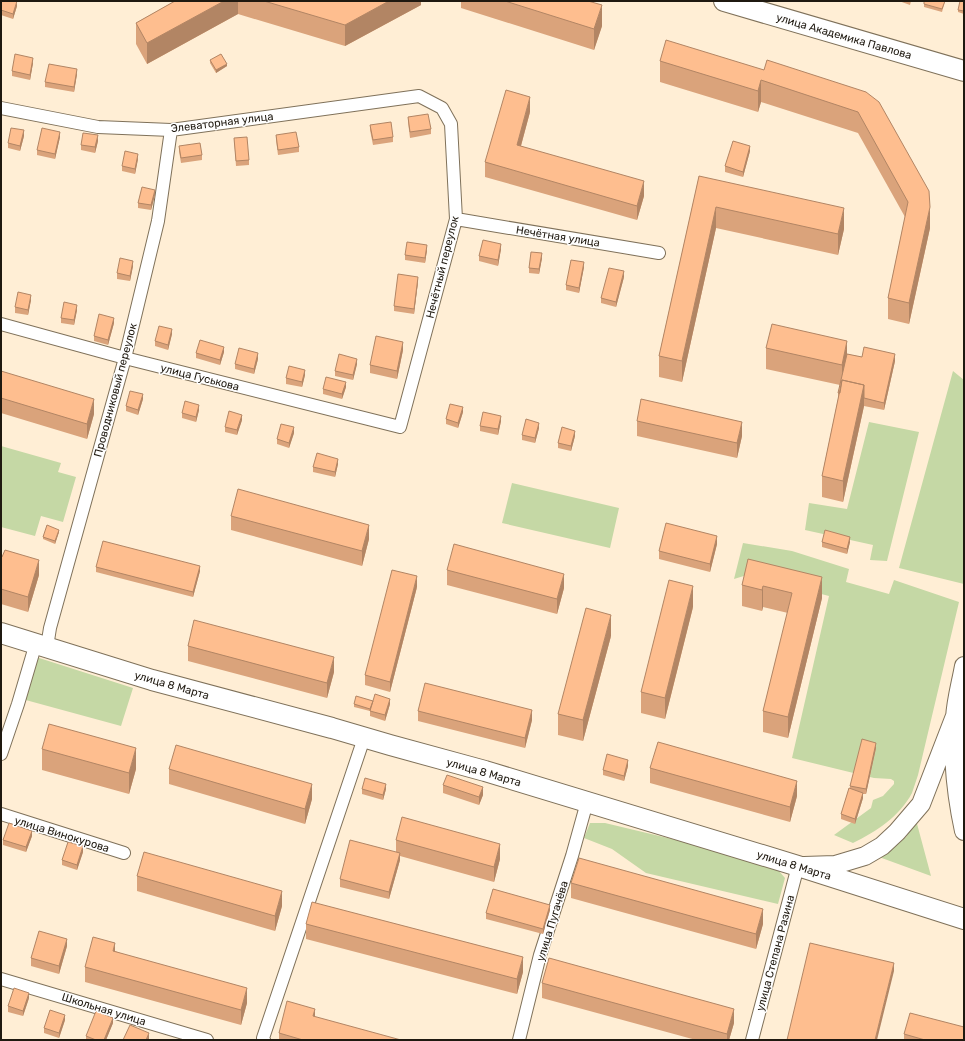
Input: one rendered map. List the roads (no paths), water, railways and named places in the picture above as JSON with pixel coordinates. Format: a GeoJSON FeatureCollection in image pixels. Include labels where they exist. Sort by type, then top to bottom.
{"type":"FeatureCollection","features":[{"type":"Feature","properties":{"kind":"main road","name":"улица Академика Павлова"},"geometry":{"type":"LineString","coordinates":[[725,1],[964,71]]}},
{"type":"Feature","properties":{"kind":"main road","name":"улица 8 Марта"},"geometry":{"type":"LineString","coordinates":[[1,633],[152,680],[332,728],[587,802],[798,866],[964,920]]}},
{"type":"Feature","properties":{"kind":"main road"},"geometry":{"type":"LineString","coordinates":[[964,666],[955,716],[954,754],[956,785],[964,831]]}},
{"type":"Feature","properties":{"kind":"main road"},"geometry":{"type":"LineString","coordinates":[[798,866],[835,865],[865,856],[882,846],[897,832],[921,804],[955,716]]}},
{"type":"Feature","properties":{"kind":"street","name":"Элеваторная улица"},"geometry":{"type":"LineString","coordinates":[[1,108],[98,127],[171,130],[419,96]]}},
{"type":"Feature","properties":{"kind":"street","name":"Нечётный переулок"},"geometry":{"type":"LineString","coordinates":[[400,427],[456,219],[451,124],[442,108],[419,96]]}},
{"type":"Feature","properties":{"kind":"street","name":"Проводниковый переулок"},"geometry":{"type":"LineString","coordinates":[[1,754],[18,704],[41,645],[50,628],[125,358],[158,220],[171,130]]}},
{"type":"Feature","properties":{"kind":"street","name":"Нечётная улица"},"geometry":{"type":"LineString","coordinates":[[456,219],[659,253]]}},
{"type":"Feature","properties":{"kind":"street","name":"улица Гуськова"},"geometry":{"type":"LineString","coordinates":[[1,324],[125,358],[400,427]]}},
{"type":"Feature","properties":{"kind":"street"},"geometry":{"type":"LineString","coordinates":[[264,1040],[364,738]]}},
{"type":"Feature","properties":{"kind":"street","name":"улица Пугачёва"},"geometry":{"type":"LineString","coordinates":[[519,1040],[540,955],[572,856],[587,802]]}},
{"type":"Feature","properties":{"kind":"street","name":"улица Винокурова"},"geometry":{"type":"LineString","coordinates":[[1,814],[124,853]]}},
{"type":"Feature","properties":{"kind":"street","name":"улица Степана Разина"},"geometry":{"type":"LineString","coordinates":[[752,1040],[798,866]]}},
{"type":"Feature","properties":{"kind":"street","name":"Школьная улица"},"geometry":{"type":"LineString","coordinates":[[1,979],[207,1040]]}}]}
